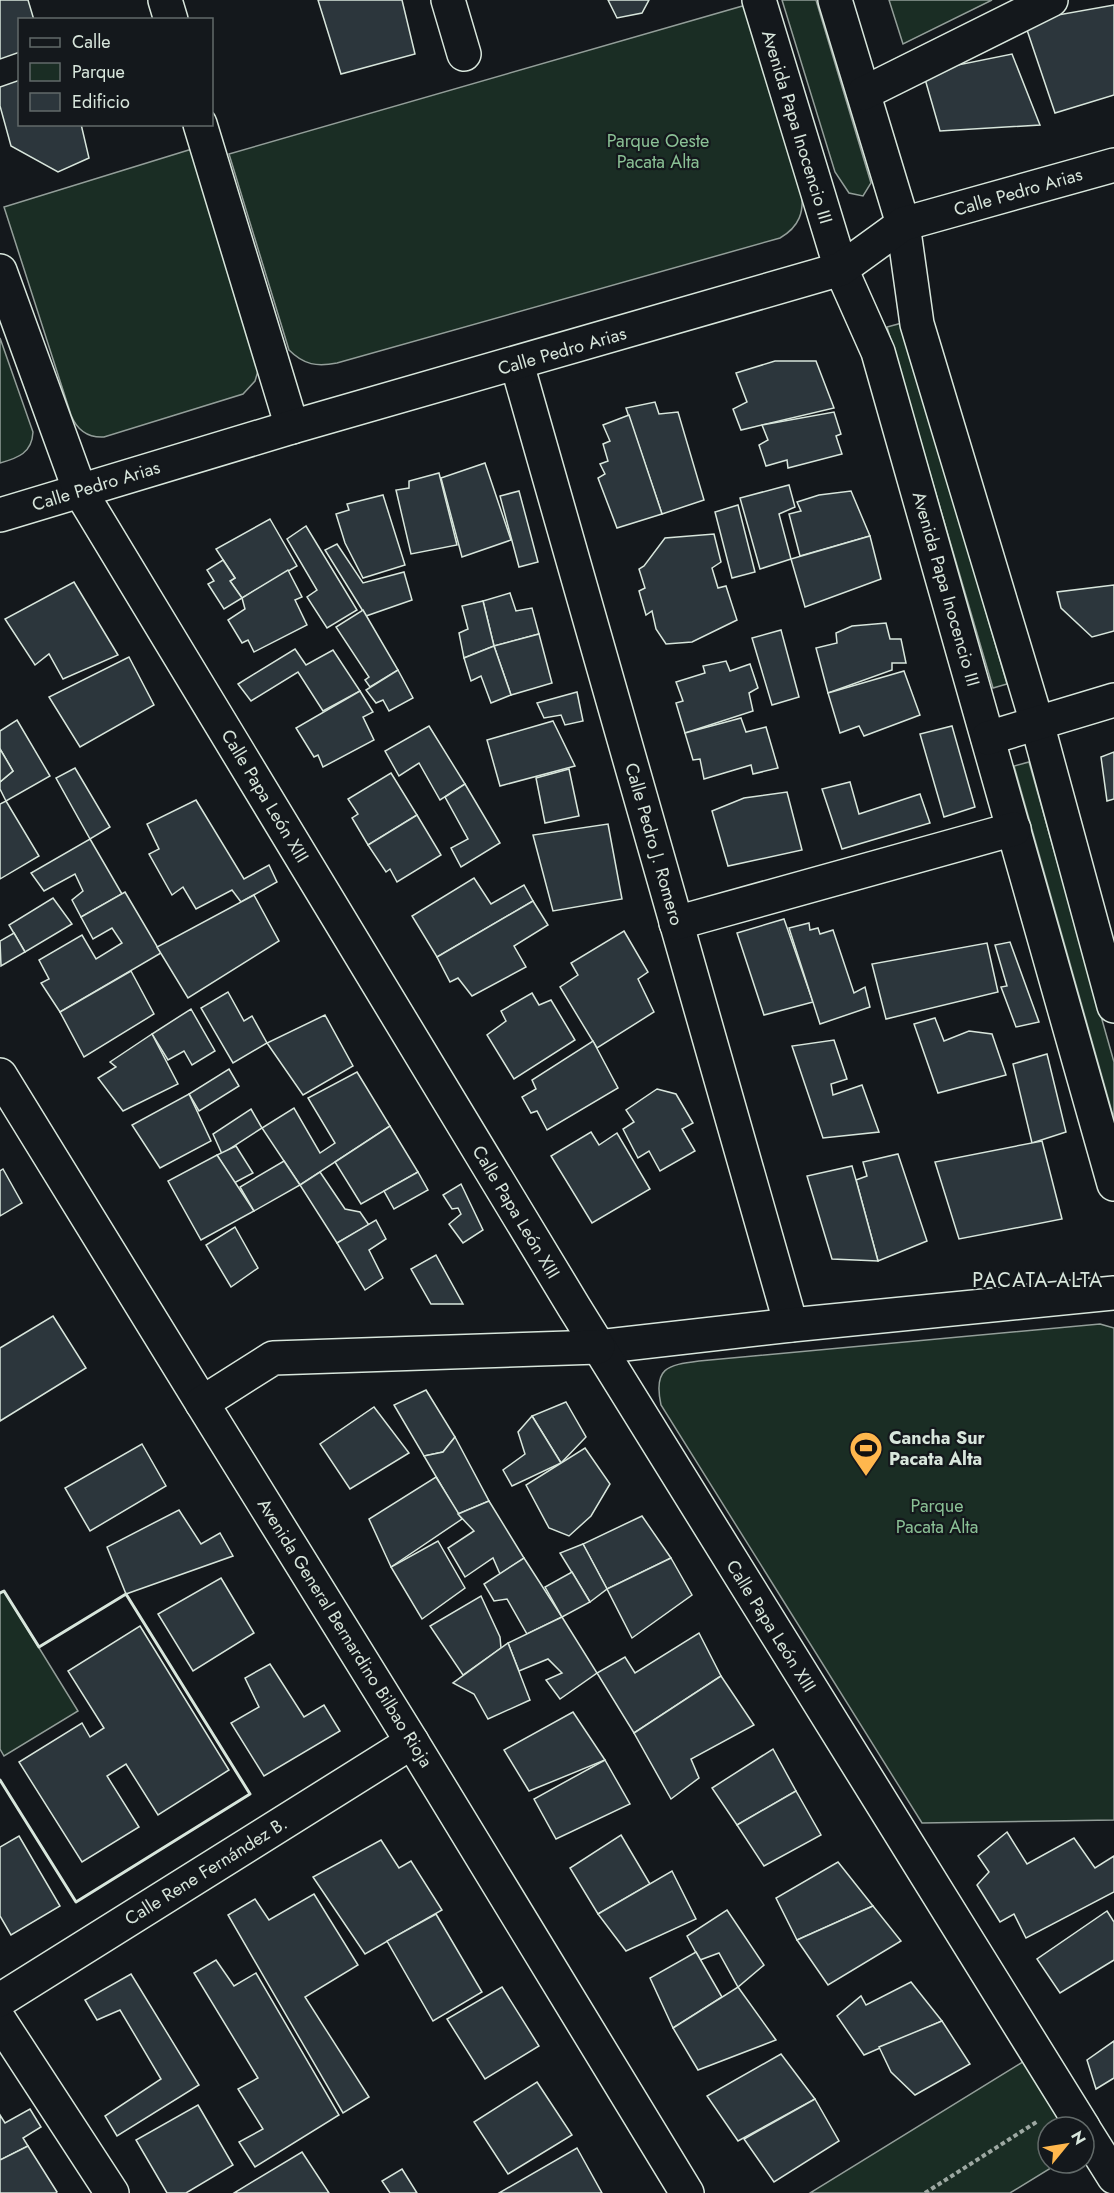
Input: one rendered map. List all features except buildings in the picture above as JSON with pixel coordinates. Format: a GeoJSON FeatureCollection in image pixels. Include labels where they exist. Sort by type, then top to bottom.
{"type":"FeatureCollection","features":[{"type":"Feature","properties":{"kind":"street"},"geometry":{"type":"LineString","coordinates":[[165,0],[170,18]]}},
{"type":"Feature","properties":{"kind":"street"},"geometry":{"type":"LineString","coordinates":[[448,0],[464,54]]}},
{"type":"Feature","properties":{"kind":"street","name":"Avenida Papa Inocencio III"},"geometry":{"type":"LineString","coordinates":[[759,0],[841,269],[878,352],[1114,1184]]}},
{"type":"Feature","properties":{"kind":"street"},"geometry":{"type":"LineString","coordinates":[[835,0],[903,224],[918,324],[1037,723],[1114,1006]]}},
{"type":"Feature","properties":{"kind":"street"},"geometry":{"type":"LineString","coordinates":[[864,93],[1051,0]]}},
{"type":"Feature","properties":{"kind":"street"},"geometry":{"type":"LineString","coordinates":[[202,126],[292,427]]}},
{"type":"Feature","properties":{"kind":"street","name":"Calle Pedro Arias"},"geometry":{"type":"LineString","coordinates":[[0,515],[292,427],[841,269],[903,224],[1114,165]]}},
{"type":"Feature","properties":{"kind":"street","name":"Calle Papa León XIII"},"geometry":{"type":"LineString","coordinates":[[0,271],[80,491],[598,1347],[1076,2115]]}},
{"type":"Feature","properties":{"kind":"street","name":"Calle Pedro J. Romero"},"geometry":{"type":"LineString","coordinates":[[517,364],[791,1325]]}},
{"type":"Feature","properties":{"kind":"street"},"geometry":{"type":"LineString","coordinates":[[988,738],[1114,700]]}},
{"type":"Feature","properties":{"kind":"street"},"geometry":{"type":"LineString","coordinates":[[676,923],[1014,829]]}},
{"type":"Feature","properties":{"kind":"street","name":"Avenida General Bernardino Bilbao Rioja"},"geometry":{"type":"LineString","coordinates":[[0,1075],[412,1742],[687,2193]]}},
{"type":"Feature","properties":{"kind":"street"},"geometry":{"type":"LineString","coordinates":[[202,1403],[273,1358],[598,1347],[1114,1293]]}},
{"type":"Feature","properties":{"kind":"street","name":"Calle Rene Fernández B."},"geometry":{"type":"LineString","coordinates":[[0,2000],[412,1742]]}},
{"type":"Feature","properties":{"kind":"street"},"geometry":{"type":"LineString","coordinates":[[0,2020],[112,2193]]}},
{"type":"Feature","properties":{"kind":"street","name":"Calle Papa León XIII"},"geometry":{"type":"LineString","coordinates":[[1096,2148],[1114,2177]]}},
{"type":"Feature","properties":{"kind":"path"},"geometry":{"type":"LineString","coordinates":[[925,2193],[1036,2139]]}},
{"type":"Feature","properties":{"kind":"green space"},"geometry":{"type":"Polygon","coordinates":[[[782,0],[816,0],[871,183],[863,196],[849,193],[835,172],[782,0]]]}},
{"type":"Feature","properties":{"kind":"green space"},"geometry":{"type":"Polygon","coordinates":[[[889,0],[992,0],[903,44],[889,0]]]}},
{"type":"Feature","properties":{"kind":"green space","name":"Parque Oeste Pacata Alta"},"geometry":{"type":"Polygon","coordinates":[[[746,5],[801,190],[801,212],[796,224],[787,234],[780,238],[337,363],[311,364],[289,350],[229,154],[746,5]]]}},
{"type":"Feature","properties":{"kind":"green space"},"geometry":{"type":"Polygon","coordinates":[[[192,149],[258,371],[255,381],[243,394],[104,437],[93,436],[83,432],[71,415],[4,207],[192,149]]]}},
{"type":"Feature","properties":{"kind":"green space"},"geometry":{"type":"Polygon","coordinates":[[[902,323],[1007,684],[993,688],[887,327],[902,323]]]}},
{"type":"Feature","properties":{"kind":"green space"},"geometry":{"type":"Polygon","coordinates":[[[0,338],[33,432],[30,445],[23,454],[0,463],[0,338]]]}},
{"type":"Feature","properties":{"kind":"green space"},"geometry":{"type":"Polygon","coordinates":[[[1029,762],[1114,1062],[1114,1119],[1014,766],[1029,762]]]}},
{"type":"Feature","properties":{"kind":"green space","name":"Parque Pacata Alta"},"geometry":{"type":"Polygon","coordinates":[[[1100,1324],[1114,1328],[1114,1820],[922,1823],[661,1405],[659,1383],[661,1376],[678,1364],[699,1361],[1100,1324]]]}},
{"type":"Feature","properties":{"kind":"green space"},"geometry":{"type":"Polygon","coordinates":[[[4,1591],[78,1711],[4,1756],[0,1749],[0,1593],[4,1591]]]}},
{"type":"Feature","properties":{"kind":"green space"},"geometry":{"type":"Polygon","coordinates":[[[1026,2060],[1060,2115],[1036,2115],[1036,2175],[1039,2175],[1010,2193],[810,2193],[1026,2060]]]}},
{"type":"Feature","properties":{"kind":"wall"},"geometry":{"type":"LineString","coordinates":[[0,1593],[4,1591],[39,1647],[126,1594],[250,1794],[76,1902],[0,1780]]}},
{"type":"Feature","properties":{"kind":"place","name":"Cancha Sur Pacata Alta"},"geometry":{"type":"Point","coordinates":[866,1477]}},
{"type":"Feature","properties":{"kind":"district","name":"PACATA ALTA"},"geometry":{"type":"Point","coordinates":[1038,1280]}}]}
